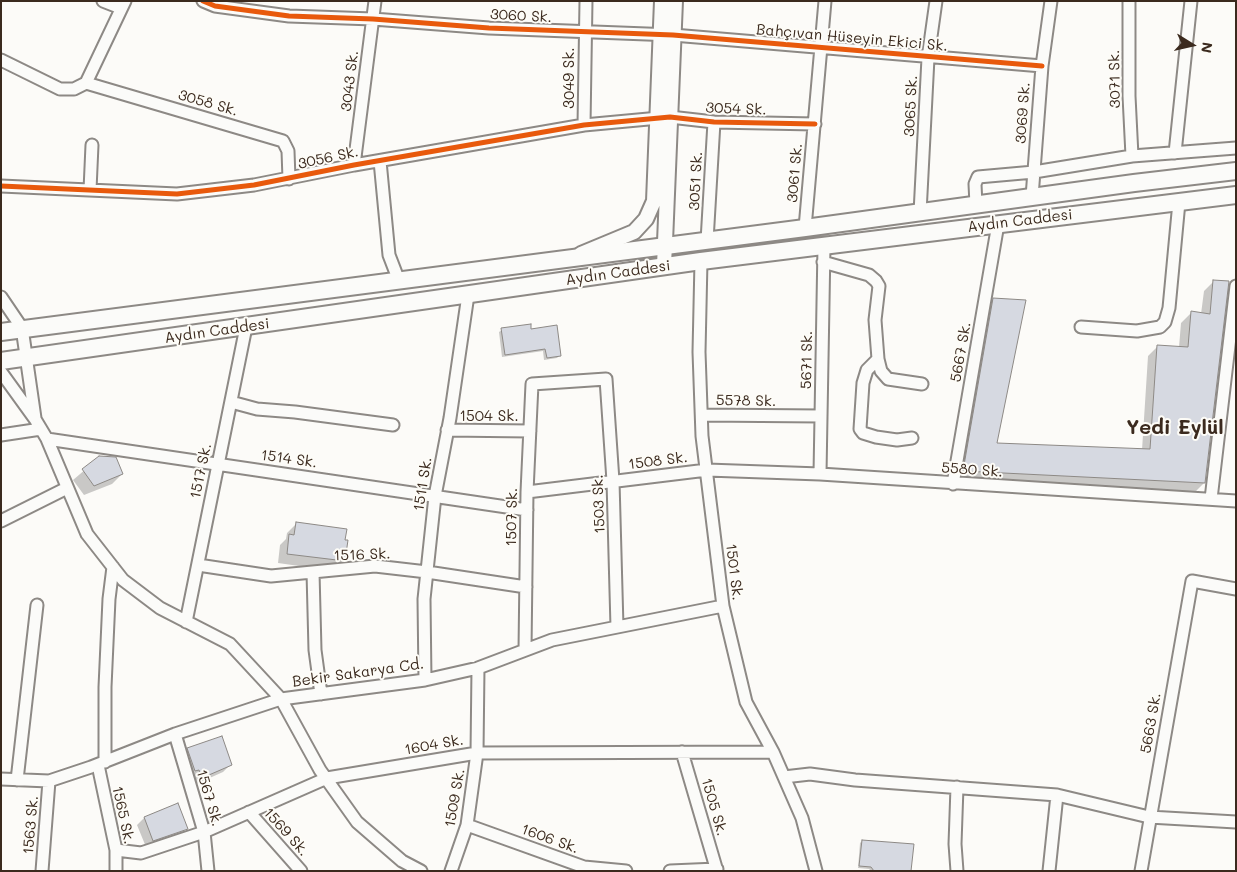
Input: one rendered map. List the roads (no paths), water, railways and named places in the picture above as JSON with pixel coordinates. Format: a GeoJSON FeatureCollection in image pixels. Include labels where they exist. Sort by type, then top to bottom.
{"type":"FeatureCollection","features":[{"type":"Feature","properties":{"kind":"highway","name":"Aydın Caddesi"},"geometry":{"type":"LineString","coordinates":[[1,332],[1236,171]]}},
{"type":"Feature","properties":{"kind":"highway","name":"Aydın Caddesi"},"geometry":{"type":"LineString","coordinates":[[1,361],[701,261],[824,254],[998,224],[1236,195]]}},
{"type":"Feature","properties":{"kind":"main road"},"geometry":{"type":"LineString","coordinates":[[662,1],[667,35],[664,117],[664,266]]}},
{"type":"Feature","properties":{"kind":"main road"},"geometry":{"type":"LineString","coordinates":[[667,35],[675,1]]}},
{"type":"Feature","properties":{"kind":"main road"},"geometry":{"type":"LineString","coordinates":[[568,259],[634,232],[646,219],[654,201],[664,117]]}},
{"type":"Feature","properties":{"kind":"street"},"geometry":{"type":"LineString","coordinates":[[1,60],[60,89],[74,89],[86,83],[123,5],[103,1]]}},
{"type":"Feature","properties":{"kind":"street","name":"3060 Sk."},"geometry":{"type":"LineString","coordinates":[[203,1],[215,6],[289,16],[373,19],[489,28],[667,35]]}},
{"type":"Feature","properties":{"kind":"street","name":"3043 Sk."},"geometry":{"type":"LineString","coordinates":[[354,165],[375,1]]}},
{"type":"Feature","properties":{"kind":"street","name":"3049 Sk."},"geometry":{"type":"LineString","coordinates":[[584,125],[586,1]]}},
{"type":"Feature","properties":{"kind":"street","name":"3061 Sk."},"geometry":{"type":"LineString","coordinates":[[805,228],[825,1]]}},
{"type":"Feature","properties":{"kind":"street","name":"3065 Sk."},"geometry":{"type":"LineString","coordinates":[[920,213],[928,58],[936,1]]}},
{"type":"Feature","properties":{"kind":"street","name":"3069 Sk."},"geometry":{"type":"LineString","coordinates":[[1032,197],[1042,66],[1051,1]]}},
{"type":"Feature","properties":{"kind":"street","name":"3071 Sk."},"geometry":{"type":"LineString","coordinates":[[1129,1],[1129,96],[1132,156]]}},
{"type":"Feature","properties":{"kind":"street"},"geometry":{"type":"LineString","coordinates":[[1175,153],[1191,1]]}},
{"type":"Feature","properties":{"kind":"street","name":"Bahçıvan Hüseyin Ekici Sk."},"geometry":{"type":"LineString","coordinates":[[667,35],[1042,66]]}},
{"type":"Feature","properties":{"kind":"street","name":"3058 Sk."},"geometry":{"type":"LineString","coordinates":[[86,83],[283,141],[288,151],[289,179]]}},
{"type":"Feature","properties":{"kind":"street","name":"3056 Sk."},"geometry":{"type":"LineString","coordinates":[[1,186],[177,194],[254,185],[354,165],[584,125],[664,117]]}},
{"type":"Feature","properties":{"kind":"street","name":"3054 Sk."},"geometry":{"type":"LineString","coordinates":[[664,117],[714,122],[815,124]]}},
{"type":"Feature","properties":{"kind":"street","name":"3051 Sk."},"geometry":{"type":"LineString","coordinates":[[707,241],[714,122]]}},
{"type":"Feature","properties":{"kind":"street"},"geometry":{"type":"LineString","coordinates":[[90,190],[92,145]]}},
{"type":"Feature","properties":{"kind":"street"},"geometry":{"type":"LineString","coordinates":[[976,205],[974,184],[978,177],[1034,172],[1132,156],[1236,148]]}},
{"type":"Feature","properties":{"kind":"street"},"geometry":{"type":"LineString","coordinates":[[380,161],[389,255],[398,280]]}},
{"type":"Feature","properties":{"kind":"street"},"geometry":{"type":"LineString","coordinates":[[1081,327],[1137,331],[1160,326],[1165,322],[1169,308],[1179,202]]}},
{"type":"Feature","properties":{"kind":"street","name":"5667 Sk."},"geometry":{"type":"LineString","coordinates":[[954,484],[998,224]]}},
{"type":"Feature","properties":{"kind":"street"},"geometry":{"type":"LineString","coordinates":[[824,254],[869,275],[879,286],[875,320],[880,371],[888,379],[922,384]]}},
{"type":"Feature","properties":{"kind":"street","name":"5671 Sk."},"geometry":{"type":"LineString","coordinates":[[820,474],[824,254]]}},
{"type":"Feature","properties":{"kind":"street","name":"1501 Sk."},"geometry":{"type":"LineString","coordinates":[[701,261],[699,352],[702,415],[706,470],[723,606],[746,702],[773,752],[802,818],[816,871]]}},
{"type":"Feature","properties":{"kind":"street"},"geometry":{"type":"LineString","coordinates":[[1211,499],[1236,286]]}},
{"type":"Feature","properties":{"kind":"street","name":"1511 Sk."},"geometry":{"type":"LineString","coordinates":[[425,680],[424,599],[435,496],[448,430],[468,295]]}},
{"type":"Feature","properties":{"kind":"street"},"geometry":{"type":"LineString","coordinates":[[1,297],[22,328],[26,358],[41,429]]}},
{"type":"Feature","properties":{"kind":"street","name":"1517 Sk."},"geometry":{"type":"LineString","coordinates":[[186,622],[246,327]]}},
{"type":"Feature","properties":{"kind":"street"},"geometry":{"type":"LineString","coordinates":[[878,359],[870,366],[865,376],[860,429],[863,433],[876,437],[897,440],[912,438]]}},
{"type":"Feature","properties":{"kind":"street"},"geometry":{"type":"LineString","coordinates":[[1,372],[41,429],[86,534],[123,580],[160,608],[230,644],[281,699],[327,778],[357,822],[402,861],[421,871]]}},
{"type":"Feature","properties":{"kind":"street","name":"1503 Sk."},"geometry":{"type":"LineString","coordinates":[[532,384],[606,379],[613,481],[618,627]]}},
{"type":"Feature","properties":{"kind":"street","name":"1507 Sk."},"geometry":{"type":"LineString","coordinates":[[525,650],[527,492],[532,384]]}},
{"type":"Feature","properties":{"kind":"street"},"geometry":{"type":"LineString","coordinates":[[231,402],[257,409],[393,425]]}},
{"type":"Feature","properties":{"kind":"street","name":"5578 Sk."},"geometry":{"type":"LineString","coordinates":[[702,415],[821,416]]}},
{"type":"Feature","properties":{"kind":"street","name":"1514 Sk."},"geometry":{"type":"LineString","coordinates":[[1,435],[41,429],[218,463],[527,510]]}},
{"type":"Feature","properties":{"kind":"street","name":"1504 Sk."},"geometry":{"type":"LineString","coordinates":[[448,430],[530,431]]}},
{"type":"Feature","properties":{"kind":"street","name":"5580 Sk."},"geometry":{"type":"LineString","coordinates":[[706,470],[820,474],[1236,501]]}},
{"type":"Feature","properties":{"kind":"street","name":"1508 Sk."},"geometry":{"type":"LineString","coordinates":[[527,492],[706,470]]}},
{"type":"Feature","properties":{"kind":"street"},"geometry":{"type":"LineString","coordinates":[[1,521],[67,488]]}},
{"type":"Feature","properties":{"kind":"street","name":"1516 Sk."},"geometry":{"type":"LineString","coordinates":[[198,565],[270,576],[375,566],[526,587]]}},
{"type":"Feature","properties":{"kind":"street","name":"1565 Sk."},"geometry":{"type":"LineString","coordinates":[[113,567],[109,599],[101,763],[116,850],[116,871]]}},
{"type":"Feature","properties":{"kind":"street"},"geometry":{"type":"LineString","coordinates":[[313,572],[315,650],[321,694]]}},
{"type":"Feature","properties":{"kind":"street","name":"5663 Sk."},"geometry":{"type":"LineString","coordinates":[[1141,871],[1149,817],[1192,582],[1236,589]]}},
{"type":"Feature","properties":{"kind":"street"},"geometry":{"type":"LineString","coordinates":[[17,780],[37,605]]}},
{"type":"Feature","properties":{"kind":"street","name":"Bekir Sakarya Cd."},"geometry":{"type":"LineString","coordinates":[[1,779],[49,781],[175,734],[281,699],[425,680],[478,668],[552,640],[723,606]]}},
{"type":"Feature","properties":{"kind":"street","name":"1509 Sk."},"geometry":{"type":"LineString","coordinates":[[451,871],[467,826],[478,753],[478,668]]}},
{"type":"Feature","properties":{"kind":"street","name":"1567 Sk."},"geometry":{"type":"LineString","coordinates":[[175,734],[204,832],[208,871]]}},
{"type":"Feature","properties":{"kind":"street","name":"1505 Sk."},"geometry":{"type":"LineString","coordinates":[[682,752],[717,870]]}},
{"type":"Feature","properties":{"kind":"street","name":"1604 Sk."},"geometry":{"type":"LineString","coordinates":[[116,850],[141,853],[204,832],[327,778],[478,753],[773,752]]}},
{"type":"Feature","properties":{"kind":"street"},"geometry":{"type":"LineString","coordinates":[[784,777],[810,774],[855,780],[1057,795],[1149,817],[1236,822]]}},
{"type":"Feature","properties":{"kind":"street","name":"1563 Sk."},"geometry":{"type":"LineString","coordinates":[[42,871],[49,781]]}},
{"type":"Feature","properties":{"kind":"street"},"geometry":{"type":"LineString","coordinates":[[957,787],[955,844],[958,871]]}},
{"type":"Feature","properties":{"kind":"street"},"geometry":{"type":"LineString","coordinates":[[1049,871],[1057,795]]}},
{"type":"Feature","properties":{"kind":"street","name":"1569 Sk."},"geometry":{"type":"LineString","coordinates":[[249,812],[301,871]]}},
{"type":"Feature","properties":{"kind":"street","name":"1606 Sk."},"geometry":{"type":"LineString","coordinates":[[467,826],[584,867],[626,871]]}},
{"type":"Feature","properties":{"kind":"street"},"geometry":{"type":"LineString","coordinates":[[670,871],[717,870]]}},
{"type":"Feature","properties":{"kind":"district","name":"Yedi Eylül"},"geometry":{"type":"Point","coordinates":[1175,428]}}]}
